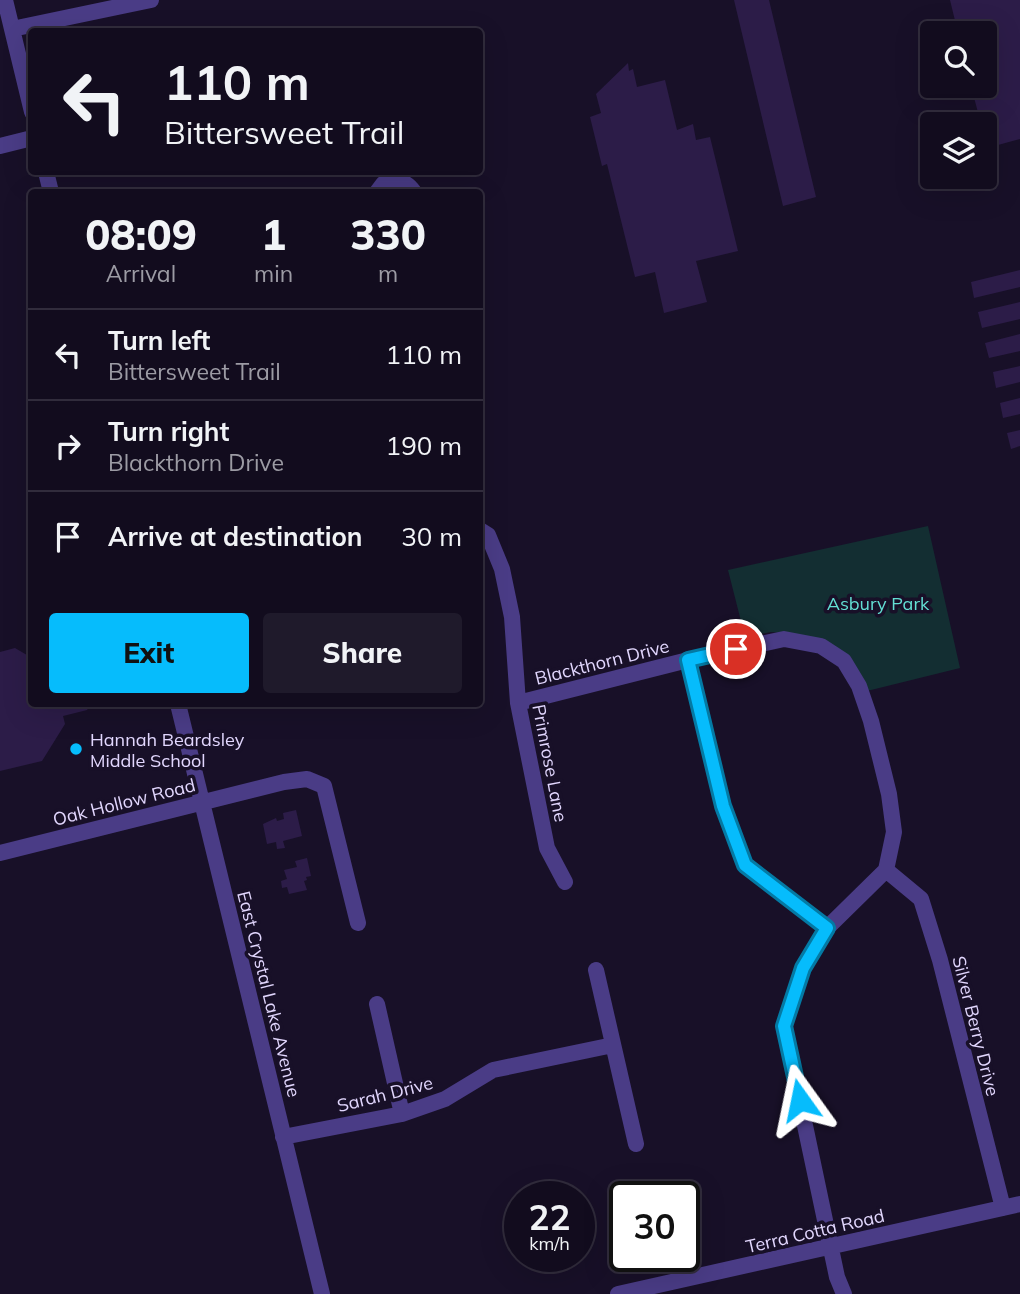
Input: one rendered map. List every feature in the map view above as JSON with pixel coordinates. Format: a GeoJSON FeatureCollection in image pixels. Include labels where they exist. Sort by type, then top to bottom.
{"type":"FeatureCollection","features":[{"type":"Feature","properties":{"kind":"street"},"geometry":{"type":"LineString","coordinates":[[5,0],[28,95]]}},
{"type":"Feature","properties":{"kind":"street"},"geometry":{"type":"LineString","coordinates":[[12,29],[151,0]]}},
{"type":"Feature","properties":{"kind":"street"},"geometry":{"type":"LineString","coordinates":[[0,146],[28,139]]}},
{"type":"Feature","properties":{"kind":"street"},"geometry":{"type":"LineString","coordinates":[[379,189],[383,184],[399,181],[412,189]]}},
{"type":"Feature","properties":{"kind":"street","name":"Primrose Lane"},"geometry":{"type":"LineString","coordinates":[[483,532],[488,535],[502,569],[512,617],[518,703],[547,848],[565,882]]}},
{"type":"Feature","properties":{"kind":"street","name":"Blackthorn Drive"},"geometry":{"type":"LineString","coordinates":[[518,703],[784,639],[821,646],[844,662],[863,697],[889,794],[894,832],[886,870]]}},
{"type":"Feature","properties":{"kind":"street"},"geometry":{"type":"LineString","coordinates":[[688,660],[723,806],[745,865],[827,928]]}},
{"type":"Feature","properties":{"kind":"street","name":"East Crystal Lake Avenue"},"geometry":{"type":"LineString","coordinates":[[179,707],[321,1294]]}},
{"type":"Feature","properties":{"kind":"street","name":"Oak Hollow Road"},"geometry":{"type":"LineString","coordinates":[[0,853],[284,782],[307,779],[324,786],[358,923]]}},
{"type":"Feature","properties":{"kind":"street"},"geometry":{"type":"LineString","coordinates":[[844,1294],[837,1277],[784,1026],[803,968],[827,928],[886,870]]}},
{"type":"Feature","properties":{"kind":"street","name":"Silver Berry Drive"},"geometry":{"type":"LineString","coordinates":[[886,870],[921,899],[940,960],[1003,1208]]}},
{"type":"Feature","properties":{"kind":"street"},"geometry":{"type":"LineString","coordinates":[[596,971],[636,1144]]}},
{"type":"Feature","properties":{"kind":"street"},"geometry":{"type":"LineString","coordinates":[[377,1004],[402,1114]]}},
{"type":"Feature","properties":{"kind":"street","name":"Sarah Drive"},"geometry":{"type":"LineString","coordinates":[[283,1137],[402,1114],[445,1099],[493,1070],[613,1045]]}},
{"type":"Feature","properties":{"kind":"street","name":"Terra Cotta Road"},"geometry":{"type":"LineString","coordinates":[[618,1294],[1020,1204]]}},
{"type":"Feature","properties":{"kind":"green space","name":"Asbury Park"},"geometry":{"type":"Polygon","coordinates":[[[928,526],[960,668],[867,691],[846,659],[792,634],[771,632],[745,637],[728,570],[928,526]]]}},
{"type":"Feature","properties":{"kind":"building"},"geometry":{"type":"Polygon","coordinates":[[[734,0],[769,0],[816,197],[783,206],[734,0]]]}},
{"type":"Feature","properties":{"kind":"building"},"geometry":{"type":"Polygon","coordinates":[[[950,0],[1020,0],[1020,139],[997,145],[997,112],[978,112],[974,98],[997,98],[997,21],[955,21],[950,0]]]}},
{"type":"Feature","properties":{"kind":"building"},"geometry":{"type":"Polygon","coordinates":[[[628,63],[629,71],[633,69],[637,87],[665,80],[677,130],[693,124],[696,140],[710,137],[738,251],[696,261],[707,302],[664,313],[655,272],[635,277],[607,164],[602,166],[590,117],[601,113],[596,94],[628,63]]]}},
{"type":"Feature","properties":{"kind":"building"},"geometry":{"type":"Polygon","coordinates":[[[1020,270],[1020,287],[974,298],[971,282],[1020,270]]]}},
{"type":"Feature","properties":{"kind":"building"},"geometry":{"type":"Polygon","coordinates":[[[1020,302],[1020,319],[982,328],[978,312],[1020,302]]]}},
{"type":"Feature","properties":{"kind":"building"},"geometry":{"type":"Polygon","coordinates":[[[1020,334],[1020,351],[989,358],[985,343],[1020,334]]]}},
{"type":"Feature","properties":{"kind":"building"},"geometry":{"type":"Polygon","coordinates":[[[1020,366],[1020,382],[996,388],[993,372],[1020,366]]]}},
{"type":"Feature","properties":{"kind":"building"},"geometry":{"type":"Polygon","coordinates":[[[1020,398],[1020,414],[1003,418],[1000,403],[1020,398]]]}},
{"type":"Feature","properties":{"kind":"building"},"geometry":{"type":"Polygon","coordinates":[[[1020,430],[1020,446],[1011,449],[1007,433],[1020,430]]]}},
{"type":"Feature","properties":{"kind":"building","name":"Hannah Beardsley Middle School"},"geometry":{"type":"Polygon","coordinates":[[[15,648],[28,656],[28,707],[89,707],[87,710],[63,716],[65,724],[42,761],[0,771],[0,652],[15,648]]]}},
{"type":"Feature","properties":{"kind":"building"},"geometry":{"type":"Polygon","coordinates":[[[296,810],[302,836],[283,841],[285,848],[277,849],[276,842],[267,844],[263,824],[276,818],[277,821],[284,819],[283,813],[296,810]]]}},
{"type":"Feature","properties":{"kind":"building"},"geometry":{"type":"Polygon","coordinates":[[[307,858],[311,876],[304,881],[307,890],[289,894],[287,887],[282,888],[281,881],[287,879],[284,870],[297,867],[295,861],[307,858]]]}},
{"type":"Feature","properties":{"kind":"place","name":"Hannah Beardsley Middle School"},"geometry":{"type":"Point","coordinates":[76,749]}},
{"type":"Feature","properties":{"kind":"route"},"geometry":{"type":"LineString","coordinates":[[736,649],[688,660],[723,806],[745,865],[827,928],[803,968],[784,1026],[800,1100]]}}]}
